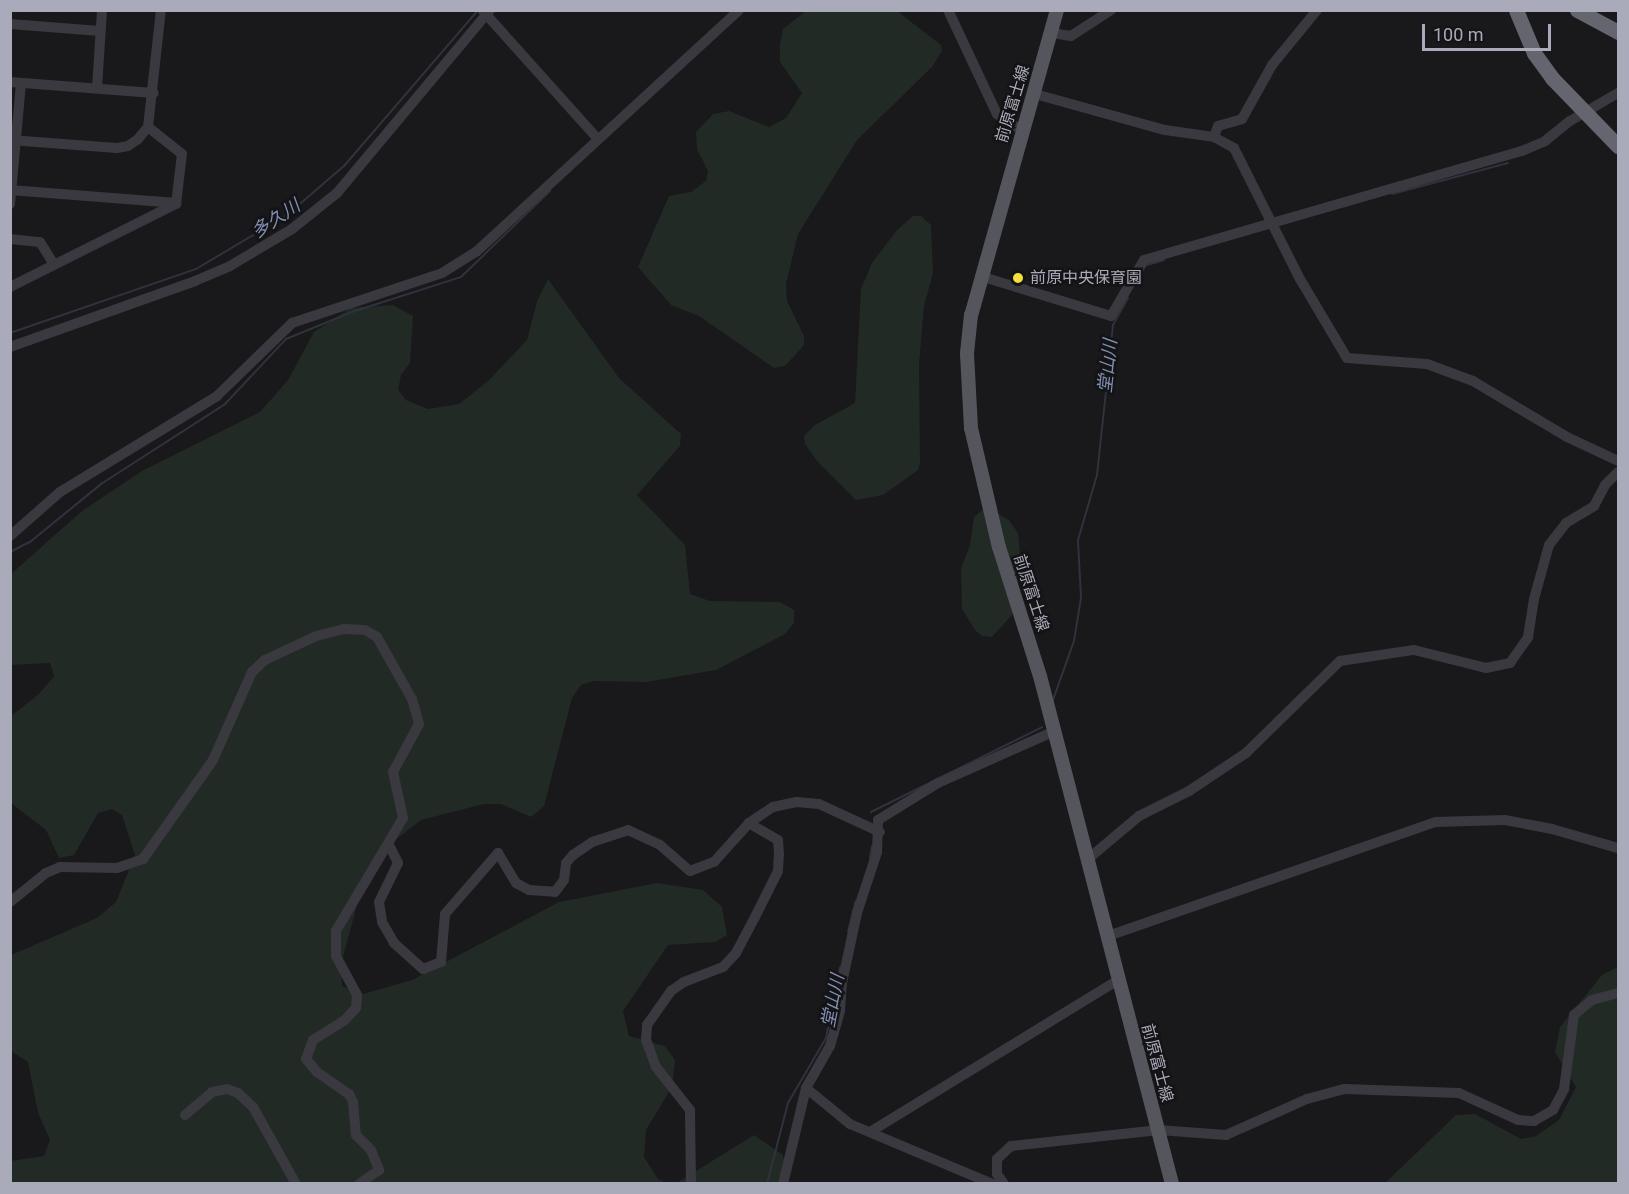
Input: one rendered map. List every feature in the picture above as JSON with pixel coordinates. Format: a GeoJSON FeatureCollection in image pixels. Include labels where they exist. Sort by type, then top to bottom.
{"type":"FeatureCollection","features":[{"type":"Feature","properties":{"kind":"highway"},"geometry":{"type":"LineString","coordinates":[[1516,10],[1534,53],[1584,113],[1618,146]]}},
{"type":"Feature","properties":{"kind":"highway"},"geometry":{"type":"LineString","coordinates":[[1577,10],[1618,32]]}},
{"type":"Feature","properties":{"kind":"main road","name":"前原富士線"},"geometry":{"type":"LineString","coordinates":[[1057,10],[1035,94],[1022,130],[980,276],[966,354],[971,429],[999,547],[1055,731],[1172,1184]]}},
{"type":"Feature","properties":{"kind":"street"},"geometry":{"type":"LineString","coordinates":[[97,88],[102,10]]}},
{"type":"Feature","properties":{"kind":"street"},"geometry":{"type":"LineString","coordinates":[[13,141],[117,148],[129,146],[148,127],[154,93],[161,10]]}},
{"type":"Feature","properties":{"kind":"street"},"geometry":{"type":"LineString","coordinates":[[10,536],[60,492],[217,396],[292,323],[442,273],[476,252],[597,138],[739,10]]}},
{"type":"Feature","properties":{"kind":"street"},"geometry":{"type":"LineString","coordinates":[[948,10],[997,114],[1022,130]]}},
{"type":"Feature","properties":{"kind":"street"},"geometry":{"type":"LineString","coordinates":[[1052,33],[1071,36],[1111,10]]}},
{"type":"Feature","properties":{"kind":"street"},"geometry":{"type":"LineString","coordinates":[[1214,137],[1218,126],[1242,119],[1272,65],[1317,10]]}},
{"type":"Feature","properties":{"kind":"street"},"geometry":{"type":"LineString","coordinates":[[10,347],[195,281],[230,266],[292,229],[337,193],[486,12],[597,138]]}},
{"type":"Feature","properties":{"kind":"street"},"geometry":{"type":"LineString","coordinates":[[10,24],[100,31]]}},
{"type":"Feature","properties":{"kind":"street"},"geometry":{"type":"LineString","coordinates":[[10,204],[16,82],[154,93]]}},
{"type":"Feature","properties":{"kind":"street"},"geometry":{"type":"LineString","coordinates":[[980,276],[1111,316],[1144,260],[1275,227],[1522,151],[1545,141],[1584,113],[1618,93]]}},
{"type":"Feature","properties":{"kind":"street"},"geometry":{"type":"LineString","coordinates":[[1035,94],[1165,130],[1214,137],[1234,148],[1347,358],[1427,364],[1473,381],[1568,437],[1618,461]]}},
{"type":"Feature","properties":{"kind":"street"},"geometry":{"type":"LineString","coordinates":[[148,127],[182,153],[176,204]]}},
{"type":"Feature","properties":{"kind":"street"},"geometry":{"type":"LineString","coordinates":[[11,190],[176,204]]}},
{"type":"Feature","properties":{"kind":"street"},"geometry":{"type":"LineString","coordinates":[[10,287],[176,204]]}},
{"type":"Feature","properties":{"kind":"street"},"geometry":{"type":"LineString","coordinates":[[10,239],[40,242],[54,264]]}},
{"type":"Feature","properties":{"kind":"street"},"geometry":{"type":"LineString","coordinates":[[1088,859],[1138,816],[1189,791],[1246,753],[1340,661],[1414,650],[1485,668],[1510,663],[1528,637],[1549,545],[1566,523],[1594,506],[1605,485],[1618,472]]}},
{"type":"Feature","properties":{"kind":"street"},"geometry":{"type":"LineString","coordinates":[[10,902],[46,873],[60,867],[117,868],[143,859],[213,760],[252,672],[293,646],[344,629],[365,630],[376,637],[398,670],[418,714],[416,733],[393,772],[403,818],[336,932],[336,956],[357,995],[356,1008],[345,1020],[314,1040],[306,1059],[316,1072],[349,1094],[353,1102],[356,1135],[371,1150],[378,1170],[359,1184]]}},
{"type":"Feature","properties":{"kind":"street"},"geometry":{"type":"LineString","coordinates":[[783,1184],[806,1088],[830,1046],[857,913],[869,885],[880,832],[878,820],[938,783],[1055,731]]}},
{"type":"Feature","properties":{"kind":"street"},"geometry":{"type":"LineString","coordinates":[[389,845],[398,863],[379,902],[382,922],[413,964],[432,968],[441,962],[441,924],[445,914],[498,853],[516,883],[530,890],[555,892],[564,880],[566,863],[592,842],[628,830],[641,833],[690,871],[714,862],[749,822],[773,807],[796,802],[819,804],[880,832]]}},
{"type":"Feature","properties":{"kind":"street"},"geometry":{"type":"LineString","coordinates":[[1108,936],[1425,823],[1505,820],[1552,829],[1618,848]]}},
{"type":"Feature","properties":{"kind":"street"},"geometry":{"type":"LineString","coordinates":[[691,1184],[690,1110],[656,1067],[646,1040],[647,1025],[654,1011],[678,987],[723,967],[736,953],[760,908],[778,871],[778,840],[749,822]]}},
{"type":"Feature","properties":{"kind":"street"},"geometry":{"type":"LineString","coordinates":[[870,1132],[1120,979]]}},
{"type":"Feature","properties":{"kind":"street"},"geometry":{"type":"LineString","coordinates":[[1004,1184],[997,1174],[997,1159],[1011,1146],[1159,1130],[1226,1135],[1307,1099],[1345,1089],[1447,1091],[1471,1097],[1518,1120],[1534,1121],[1553,1110],[1564,1089],[1574,1015],[1592,1000],[1618,993]]}},
{"type":"Feature","properties":{"kind":"street"},"geometry":{"type":"LineString","coordinates":[[806,1088],[850,1124],[993,1184]]}},
{"type":"Feature","properties":{"kind":"street"},"geometry":{"type":"LineString","coordinates":[[185,1115],[212,1092],[227,1089],[238,1093],[252,1107],[296,1184]]}},
{"type":"Feature","properties":{"kind":"shaded area"},"geometry":{"type":"Polygon","coordinates":[[[807,10],[897,11],[941,45],[942,51],[932,67],[857,140],[798,234],[786,284],[787,301],[804,336],[804,345],[785,366],[774,368],[699,316],[671,305],[638,267],[669,196],[691,192],[706,181],[708,171],[697,149],[696,132],[713,114],[729,111],[769,127],[786,118],[802,93],[780,62],[780,44],[783,29],[807,10]]]}},
{"type":"Feature","properties":{"kind":"shaded area"},"geometry":{"type":"Polygon","coordinates":[[[913,216],[921,216],[931,225],[933,273],[924,306],[919,364],[920,462],[918,470],[883,495],[856,500],[817,461],[805,444],[804,436],[815,425],[855,403],[861,289],[872,263],[897,230],[913,216]]]}},
{"type":"Feature","properties":{"kind":"shaded area"},"geometry":{"type":"Polygon","coordinates":[[[548,279],[619,378],[681,434],[680,446],[637,495],[685,545],[690,594],[710,601],[780,602],[794,610],[794,623],[785,634],[716,670],[646,682],[593,681],[581,685],[572,698],[544,806],[531,817],[501,804],[484,804],[421,820],[385,848],[363,883],[341,964],[342,986],[363,994],[412,980],[559,902],[657,883],[703,890],[722,907],[727,935],[715,942],[668,945],[623,1011],[629,1036],[665,1046],[675,1060],[672,1087],[646,1130],[644,1157],[658,1179],[666,1183],[11,1183],[11,1161],[44,1156],[50,1140],[38,1113],[28,1062],[11,1051],[11,955],[97,918],[116,902],[135,855],[122,815],[112,809],[98,813],[74,855],[59,858],[46,830],[11,803],[11,716],[39,694],[54,676],[50,663],[11,665],[11,574],[82,511],[142,471],[260,412],[288,380],[314,332],[351,308],[393,305],[413,316],[410,363],[401,375],[398,390],[406,400],[428,409],[459,404],[488,381],[527,340],[537,301],[548,279]]]}},
{"type":"Feature","properties":{"kind":"shaded area"},"geometry":{"type":"Polygon","coordinates":[[[986,507],[1009,520],[1018,533],[1020,553],[1017,599],[1012,615],[992,637],[982,636],[975,630],[962,609],[961,568],[970,545],[974,517],[986,507]]]}},
{"type":"Feature","properties":{"kind":"shaded area"},"geometry":{"type":"Polygon","coordinates":[[[1618,967],[1618,1183],[1384,1184],[1456,1115],[1475,1114],[1521,1139],[1536,1136],[1559,1120],[1576,1087],[1555,1052],[1560,1027],[1602,975],[1618,967]]]}},
{"type":"Feature","properties":{"kind":"shaded area"},"geometry":{"type":"Polygon","coordinates":[[[754,1135],[783,1155],[786,1184],[675,1184],[754,1135]]]}},
{"type":"Feature","properties":{"kind":"waterway","name":"多久川"},"geometry":{"type":"LineString","coordinates":[[10,333],[196,269],[287,215],[344,166],[478,10]]}},
{"type":"Feature","properties":{"kind":"waterway","name":"堂山川"},"geometry":{"type":"LineString","coordinates":[[1392,194],[1508,163]]}},
{"type":"Feature","properties":{"kind":"waterway"},"geometry":{"type":"LineString","coordinates":[[10,552],[30,542],[101,484],[225,404],[286,339],[352,312],[461,277],[550,191]]}},
{"type":"Feature","properties":{"kind":"waterway","name":"堂山川"},"geometry":{"type":"LineString","coordinates":[[1147,265],[1164,260]]}},
{"type":"Feature","properties":{"kind":"waterway","name":"堂山川"},"geometry":{"type":"LineString","coordinates":[[1053,700],[1074,641],[1081,598],[1078,540],[1097,475],[1113,325],[1128,298]]}},
{"type":"Feature","properties":{"kind":"waterway","name":"堂山川"},"geometry":{"type":"LineString","coordinates":[[871,812],[1042,727]]}},
{"type":"Feature","properties":{"kind":"waterway","name":"堂山川"},"geometry":{"type":"LineString","coordinates":[[870,858],[872,846]]}},
{"type":"Feature","properties":{"kind":"waterway","name":"堂山川"},"geometry":{"type":"LineString","coordinates":[[848,932],[856,901]]}},
{"type":"Feature","properties":{"kind":"waterway","name":"堂山川"},"geometry":{"type":"LineString","coordinates":[[767,1184],[788,1103],[826,1038],[840,967]]}},
{"type":"Feature","properties":{"kind":"place","name":"前原中央保育園"},"geometry":{"type":"Point","coordinates":[1018,278]}}]}
